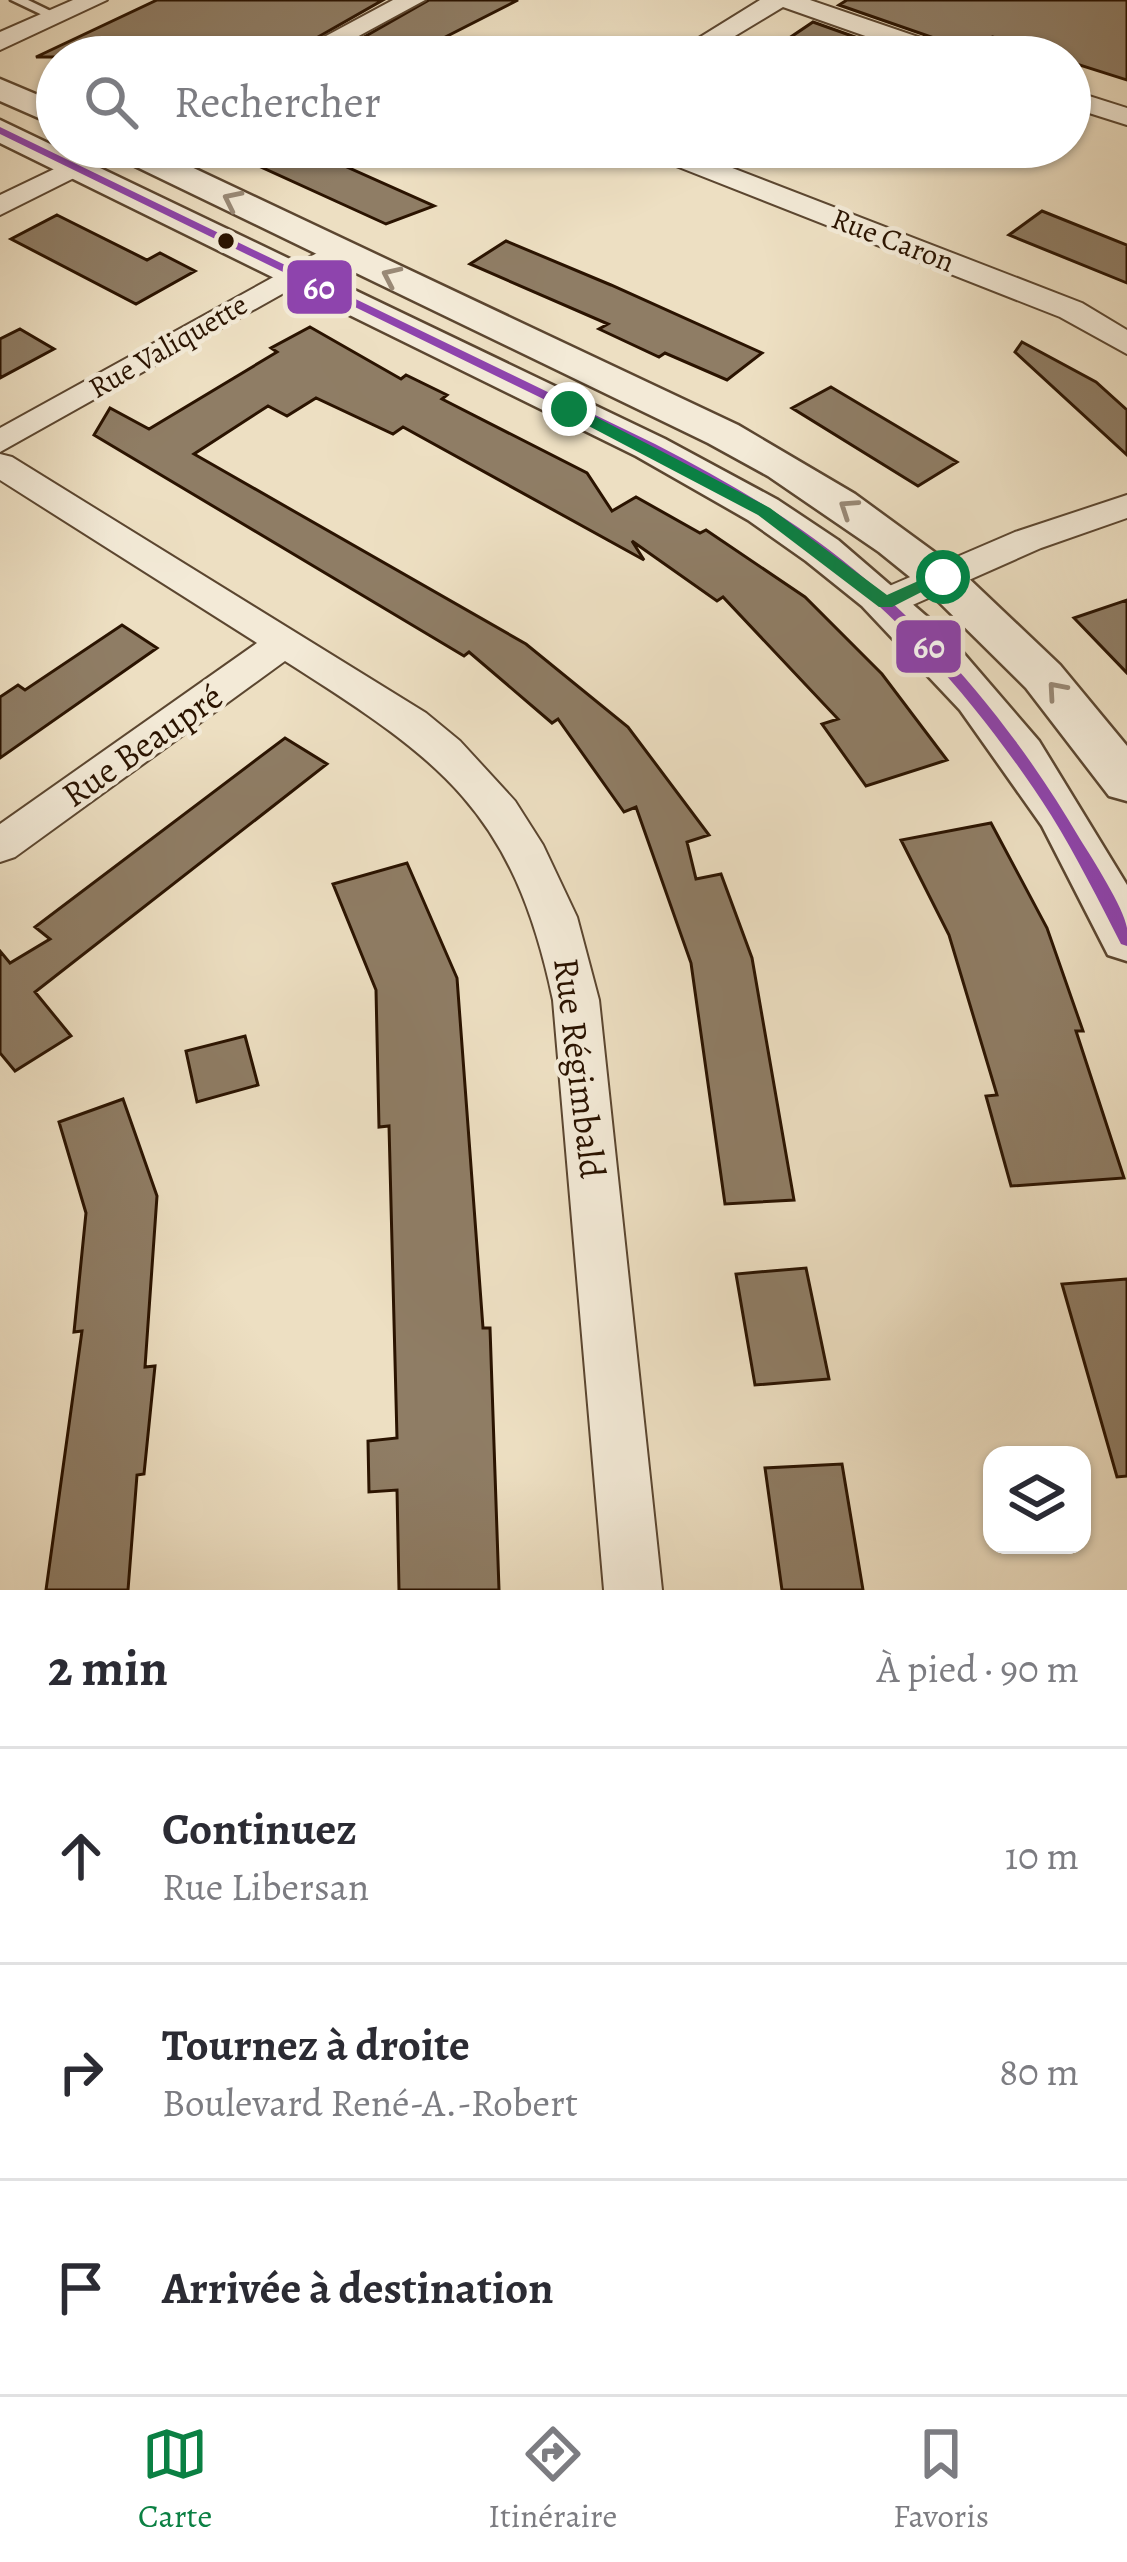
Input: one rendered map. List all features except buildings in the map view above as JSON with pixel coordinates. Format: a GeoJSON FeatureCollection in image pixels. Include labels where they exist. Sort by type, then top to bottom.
{"type":"FeatureCollection","features":[{"type":"Feature","properties":{"kind":"street"},"geometry":{"type":"LineString","coordinates":[[1,41],[94,0]]}},
{"type":"Feature","properties":{"kind":"street"},"geometry":{"type":"LineString","coordinates":[[341,36],[412,0]]}},
{"type":"Feature","properties":{"kind":"street"},"geometry":{"type":"LineString","coordinates":[[718,36],[782,0],[888,36]]}},
{"type":"Feature","properties":{"kind":"street"},"geometry":{"type":"LineString","coordinates":[[0,89],[36,106]]}},
{"type":"Feature","properties":{"kind":"street"},"geometry":{"type":"LineString","coordinates":[[1091,105],[1127,117]]}},
{"type":"Feature","properties":{"kind":"street"},"geometry":{"type":"LineString","coordinates":[[0,130],[36,148]]}},
{"type":"Feature","properties":{"kind":"street"},"geometry":{"type":"LineString","coordinates":[[0,206],[77,168],[735,494],[797,532],[886,602],[967,684],[1015,744],[1075,835],[1127,940]]}},
{"type":"Feature","properties":{"kind":"street"},"geometry":{"type":"LineString","coordinates":[[165,168],[752,449],[838,501],[943,577],[1049,683],[1127,783]]}},
{"type":"Feature","properties":{"kind":"street","name":"Rue Caron"},"geometry":{"type":"LineString","coordinates":[[707,168],[1071,310],[1127,344]]}},
{"type":"Feature","properties":{"kind":"street","name":"Rue Valiquette"},"geometry":{"type":"LineString","coordinates":[[0,442],[337,251]]}},
{"type":"Feature","properties":{"kind":"street","name":"Rue Régimbald"},"geometry":{"type":"LineString","coordinates":[[0,464],[412,723],[465,769],[520,842],[556,915],[581,1041],[634,1590]]}},
{"type":"Feature","properties":{"kind":"street"},"geometry":{"type":"LineString","coordinates":[[886,602],[1028,540],[1127,506]]}},
{"type":"Feature","properties":{"kind":"street","name":"Rue Beaupré"},"geometry":{"type":"LineString","coordinates":[[0,846],[284,644]]}},
{"type":"Feature","properties":{"kind":"lane"},"geometry":{"type":"LineString","coordinates":[[17,0],[57,17]]}},
{"type":"Feature","properties":{"kind":"transit line","name":"60"},"geometry":{"type":"LineString","coordinates":[[0,130],[36,148]]}},
{"type":"Feature","properties":{"kind":"transit line","name":"60"},"geometry":{"type":"LineString","coordinates":[[77,168],[650,447],[763,510],[823,551],[929,646],[975,699],[1058,814],[1127,940]]}},
{"type":"Feature","properties":{"kind":"route"},"geometry":{"type":"LineString","coordinates":[[569,409],[764,511],[886,602],[943,577]]}}]}
